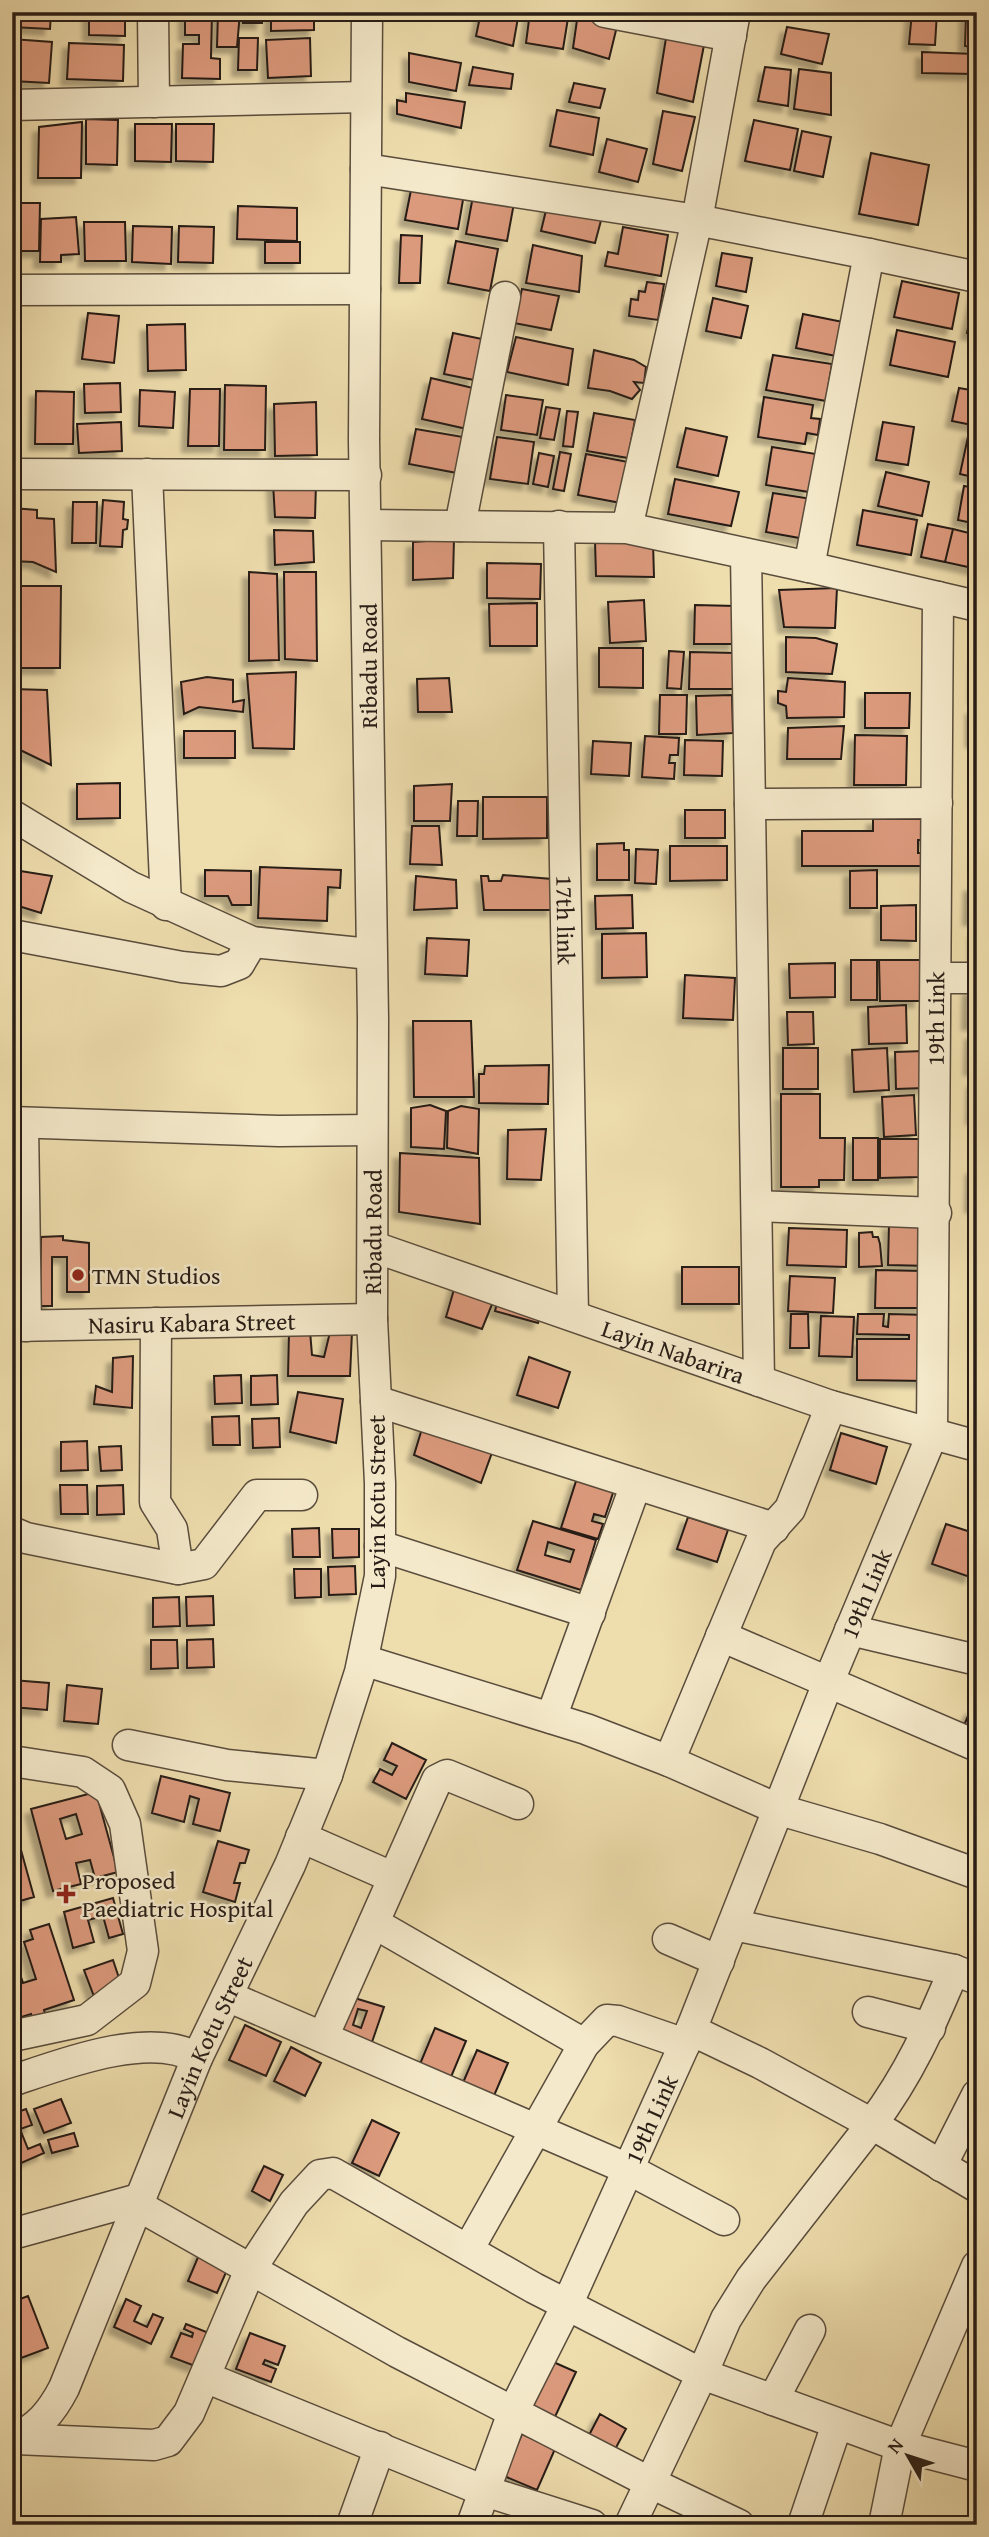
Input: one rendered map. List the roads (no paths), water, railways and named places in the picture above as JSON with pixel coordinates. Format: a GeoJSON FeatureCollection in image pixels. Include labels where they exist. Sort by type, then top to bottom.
{"type":"FeatureCollection","features":[{"type":"Feature","properties":{"kind":"street"},"geometry":{"type":"LineString","coordinates":[[153,12],[154,102]]}},
{"type":"Feature","properties":{"kind":"street","name":"Ribadu Road"},"geometry":{"type":"LineString","coordinates":[[367,12],[365,289],[374,1247],[372,1319]]}},
{"type":"Feature","properties":{"kind":"street"},"geometry":{"type":"LineString","coordinates":[[605,12],[733,24],[697,220],[627,528]]}},
{"type":"Feature","properties":{"kind":"street"},"geometry":{"type":"LineString","coordinates":[[12,105],[366,97]]}},
{"type":"Feature","properties":{"kind":"street"},"geometry":{"type":"LineString","coordinates":[[366,169],[697,220],[977,277]]}},
{"type":"Feature","properties":{"kind":"street"},"geometry":{"type":"LineString","coordinates":[[809,567],[869,254]]}},
{"type":"Feature","properties":{"kind":"street"},"geometry":{"type":"LineString","coordinates":[[12,290],[365,289]]}},
{"type":"Feature","properties":{"kind":"street"},"geometry":{"type":"LineString","coordinates":[[460,526],[505,297]]}},
{"type":"Feature","properties":{"kind":"street"},"geometry":{"type":"LineString","coordinates":[[12,474],[366,475]]}},
{"type":"Feature","properties":{"kind":"street"},"geometry":{"type":"LineString","coordinates":[[147,474],[166,905]]}},
{"type":"Feature","properties":{"kind":"street"},"geometry":{"type":"LineString","coordinates":[[367,525],[627,528],[977,606]]}},
{"type":"Feature","properties":{"kind":"street","name":"17th link"},"geometry":{"type":"LineString","coordinates":[[559,526],[573,1315]]}},
{"type":"Feature","properties":{"kind":"street"},"geometry":{"type":"LineString","coordinates":[[746,554],[759,1381]]}},
{"type":"Feature","properties":{"kind":"street","name":"19th Link"},"geometry":{"type":"LineString","coordinates":[[472,2525],[482,2490],[514,2410],[567,2305],[688,2037],[828,1683],[932,1435],[936,1213],[938,597]]}},
{"type":"Feature","properties":{"kind":"street"},"geometry":{"type":"LineString","coordinates":[[750,804],[937,803]]}},
{"type":"Feature","properties":{"kind":"street"},"geometry":{"type":"LineString","coordinates":[[12,816],[166,905],[252,942],[370,954]]}},
{"type":"Feature","properties":{"kind":"street"},"geometry":{"type":"LineString","coordinates":[[12,935],[182,967],[221,971],[239,964],[252,942]]}},
{"type":"Feature","properties":{"kind":"street"},"geometry":{"type":"LineString","coordinates":[[936,978],[977,978]]}},
{"type":"Feature","properties":{"kind":"street"},"geometry":{"type":"LineString","coordinates":[[19,1326],[18,1122],[279,1131],[372,1130]]}},
{"type":"Feature","properties":{"kind":"street"},"geometry":{"type":"LineString","coordinates":[[757,1206],[936,1213]]}},
{"type":"Feature","properties":{"kind":"street","name":"Layin Nabarira"},"geometry":{"type":"LineString","coordinates":[[374,1247],[831,1406],[977,1446]]}},
{"type":"Feature","properties":{"kind":"street","name":"Nasiru Kabara Street"},"geometry":{"type":"LineString","coordinates":[[19,1326],[372,1319]]}},
{"type":"Feature","properties":{"kind":"street","name":"Layin Kotu Street"},"geometry":{"type":"LineString","coordinates":[[13,2436],[37,2426],[53,2411],[65,2388],[197,2058],[302,1837],[327,1775],[363,1660],[380,1576],[372,1319]]}},
{"type":"Feature","properties":{"kind":"street"},"geometry":{"type":"LineString","coordinates":[[156,1324],[156,1502],[172,1529],[178,1569]]}},
{"type":"Feature","properties":{"kind":"street"},"geometry":{"type":"LineString","coordinates":[[376,1401],[774,1528]]}},
{"type":"Feature","properties":{"kind":"street"},"geometry":{"type":"LineString","coordinates":[[669,1761],[761,1541],[790,1509],[831,1406]]}},
{"type":"Feature","properties":{"kind":"street"},"geometry":{"type":"LineString","coordinates":[[551,1718],[636,1484]]}},
{"type":"Feature","properties":{"kind":"street"},"geometry":{"type":"LineString","coordinates":[[12,1532],[26,1538],[178,1569],[204,1564],[257,1495],[303,1496]]}},
{"type":"Feature","properties":{"kind":"street"},"geometry":{"type":"LineString","coordinates":[[380,1546],[590,1613]]}},
{"type":"Feature","properties":{"kind":"street"},"geometry":{"type":"LineString","coordinates":[[850,1630],[977,1660]]}},
{"type":"Feature","properties":{"kind":"street"},"geometry":{"type":"LineString","coordinates":[[721,1636],[977,1746]]}},
{"type":"Feature","properties":{"kind":"street"},"geometry":{"type":"LineString","coordinates":[[363,1660],[551,1718],[669,1761],[780,1810],[880,1839],[977,1874]]}},
{"type":"Feature","properties":{"kind":"street"},"geometry":{"type":"LineString","coordinates":[[128,1745],[227,1765],[327,1775]]}},
{"type":"Feature","properties":{"kind":"street"},"geometry":{"type":"LineString","coordinates":[[12,1761],[83,1772],[110,1790],[125,1824],[143,1951],[135,1983],[87,2020],[12,2036]]}},
{"type":"Feature","properties":{"kind":"street"},"geometry":{"type":"LineString","coordinates":[[323,2037],[434,1784],[447,1775],[518,1804]]}},
{"type":"Feature","properties":{"kind":"street"},"geometry":{"type":"LineString","coordinates":[[302,1837],[392,1877]]}},
{"type":"Feature","properties":{"kind":"street"},"geometry":{"type":"LineString","coordinates":[[374,1923],[584,2044]]}},
{"type":"Feature","properties":{"kind":"street"},"geometry":{"type":"LineString","coordinates":[[630,2525],[726,2319],[751,2279],[902,2084],[930,2028],[965,1975],[734,1925]]}},
{"type":"Feature","properties":{"kind":"street"},"geometry":{"type":"LineString","coordinates":[[668,1939],[719,1961]]}},
{"type":"Feature","properties":{"kind":"street"},"geometry":{"type":"LineString","coordinates":[[227,1996],[628,2169],[724,2220]]}},
{"type":"Feature","properties":{"kind":"street"},"geometry":{"type":"LineString","coordinates":[[868,2012],[930,2028]]}},
{"type":"Feature","properties":{"kind":"street"},"geometry":{"type":"LineString","coordinates":[[469,2248],[584,2044],[607,2020],[688,2037],[760,2063],[872,2124],[977,2187]]}},
{"type":"Feature","properties":{"kind":"street"},"geometry":{"type":"LineString","coordinates":[[12,2081],[52,2067],[139,2047],[181,2048],[197,2058]]}},
{"type":"Feature","properties":{"kind":"street"},"geometry":{"type":"LineString","coordinates":[[941,2166],[977,2095]]}},
{"type":"Feature","properties":{"kind":"street"},"geometry":{"type":"LineString","coordinates":[[13,2436],[154,2445],[168,2441],[182,2427],[250,2270],[294,2203],[320,2175],[334,2173],[567,2305],[702,2374],[900,2446],[977,2466]]}},
{"type":"Feature","properties":{"kind":"street"},"geometry":{"type":"LineString","coordinates":[[12,2234],[138,2202],[250,2270],[397,2352],[649,2482],[739,2525]]}},
{"type":"Feature","properties":{"kind":"street"},"geometry":{"type":"LineString","coordinates":[[884,2525],[900,2446],[977,2266]]}},
{"type":"Feature","properties":{"kind":"street"},"geometry":{"type":"LineString","coordinates":[[773,2400],[810,2330]]}},
{"type":"Feature","properties":{"kind":"street"},"geometry":{"type":"LineString","coordinates":[[205,2377],[482,2490],[592,2525]]}},
{"type":"Feature","properties":{"kind":"street"},"geometry":{"type":"LineString","coordinates":[[803,2525],[837,2424]]}},
{"type":"Feature","properties":{"kind":"street"},"geometry":{"type":"LineString","coordinates":[[352,2525],[380,2447]]}},
{"type":"Feature","properties":{"kind":"place","name":"TMN Studios"},"geometry":{"type":"Point","coordinates":[78,1275]}},
{"type":"Feature","properties":{"kind":"place","name":"Proposed Paediatric Hospital"},"geometry":{"type":"Point","coordinates":[66,1894]}}]}
